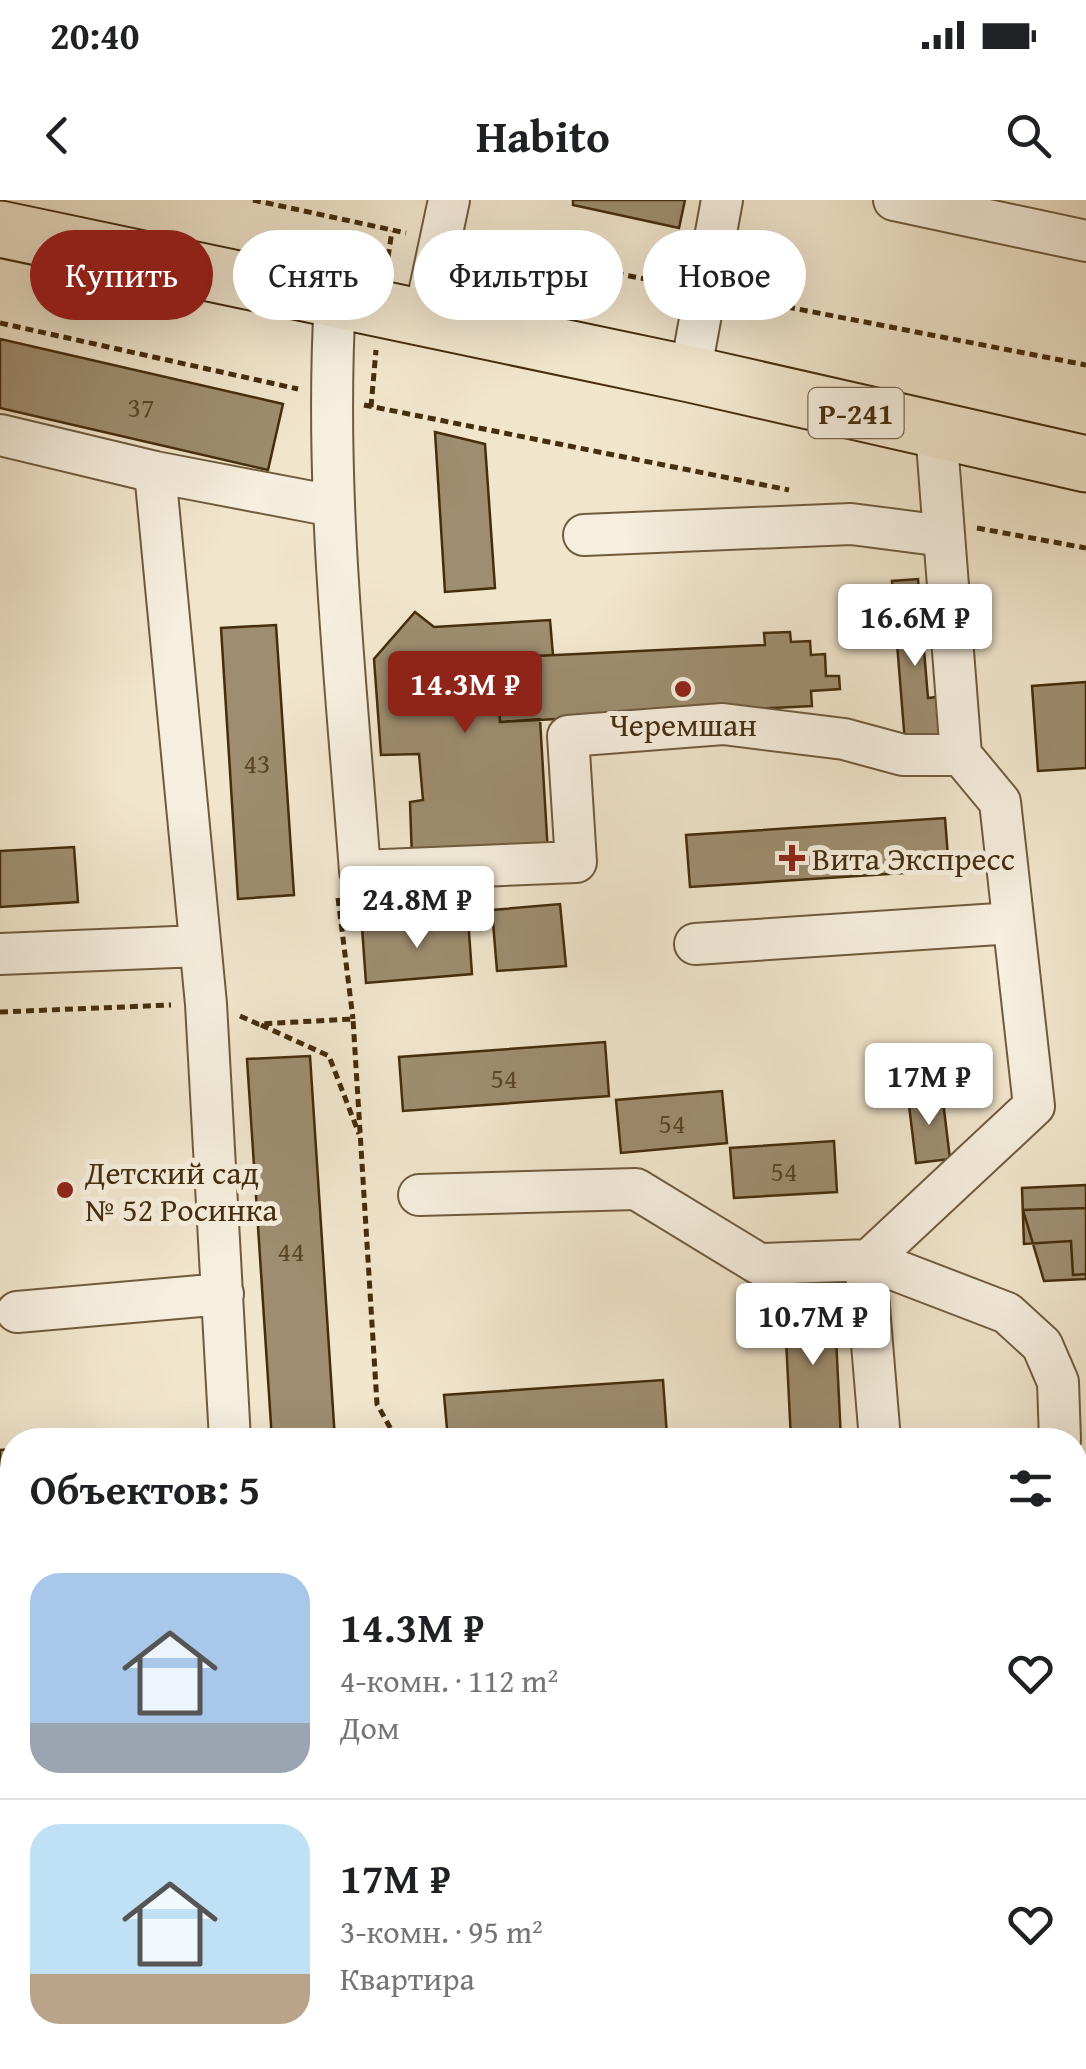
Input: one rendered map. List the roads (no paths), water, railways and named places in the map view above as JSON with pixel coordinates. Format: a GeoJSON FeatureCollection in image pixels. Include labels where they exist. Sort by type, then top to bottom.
{"type":"FeatureCollection","features":[{"type":"Feature","properties":{"kind":"highway","name":"Р-241"},"geometry":{"type":"LineString","coordinates":[[0,229],[233,278]]}},
{"type":"Feature","properties":{"kind":"highway","name":"Р-241"},"geometry":{"type":"LineString","coordinates":[[438,320],[1086,464]]}},
{"type":"Feature","properties":{"kind":"street"},"geometry":{"type":"LineString","coordinates":[[442,230],[448,200]]}},
{"type":"Feature","properties":{"kind":"street"},"geometry":{"type":"LineString","coordinates":[[690,374],[722,200]]}},
{"type":"Feature","properties":{"kind":"street"},"geometry":{"type":"LineString","coordinates":[[894,200],[1086,241]]}},
{"type":"Feature","properties":{"kind":"street"},"geometry":{"type":"LineString","coordinates":[[334,320],[330,394],[333,506],[360,871],[576,862],[568,736],[723,724],[844,739],[904,755],[961,755]]}},
{"type":"Feature","properties":{"kind":"street"},"geometry":{"type":"LineString","coordinates":[[879,1428],[866,1271],[869,1260],[1034,1106],[1000,802],[961,755],[936,430]]}},
{"type":"Feature","properties":{"kind":"street"},"geometry":{"type":"LineString","coordinates":[[0,435],[156,472],[333,506]]}},
{"type":"Feature","properties":{"kind":"street"},"geometry":{"type":"LineString","coordinates":[[156,472],[206,1004],[229,1428]]}},
{"type":"Feature","properties":{"kind":"street"},"geometry":{"type":"LineString","coordinates":[[584,536],[851,524],[944,529]]}},
{"type":"Feature","properties":{"kind":"street"},"geometry":{"type":"LineString","coordinates":[[696,944],[1014,923]]}},
{"type":"Feature","properties":{"kind":"street"},"geometry":{"type":"LineString","coordinates":[[0,954],[200,946]]}},
{"type":"Feature","properties":{"kind":"street"},"geometry":{"type":"LineString","coordinates":[[419,1195],[636,1190],[759,1264],[869,1260],[1007,1313],[1042,1345],[1058,1382],[1060,1428]]}},
{"type":"Feature","properties":{"kind":"street"},"geometry":{"type":"LineString","coordinates":[[17,1312],[223,1294]]}},
{"type":"Feature","properties":{"kind":"place","name":"Черемшан"},"geometry":{"type":"Point","coordinates":[683,689]}},
{"type":"Feature","properties":{"kind":"place","name":"Вита Экспресс"},"geometry":{"type":"Point","coordinates":[792,858]}},
{"type":"Feature","properties":{"kind":"place","name":"Детский сад № 52 Росинка"},"geometry":{"type":"Point","coordinates":[65,1190]}}]}
